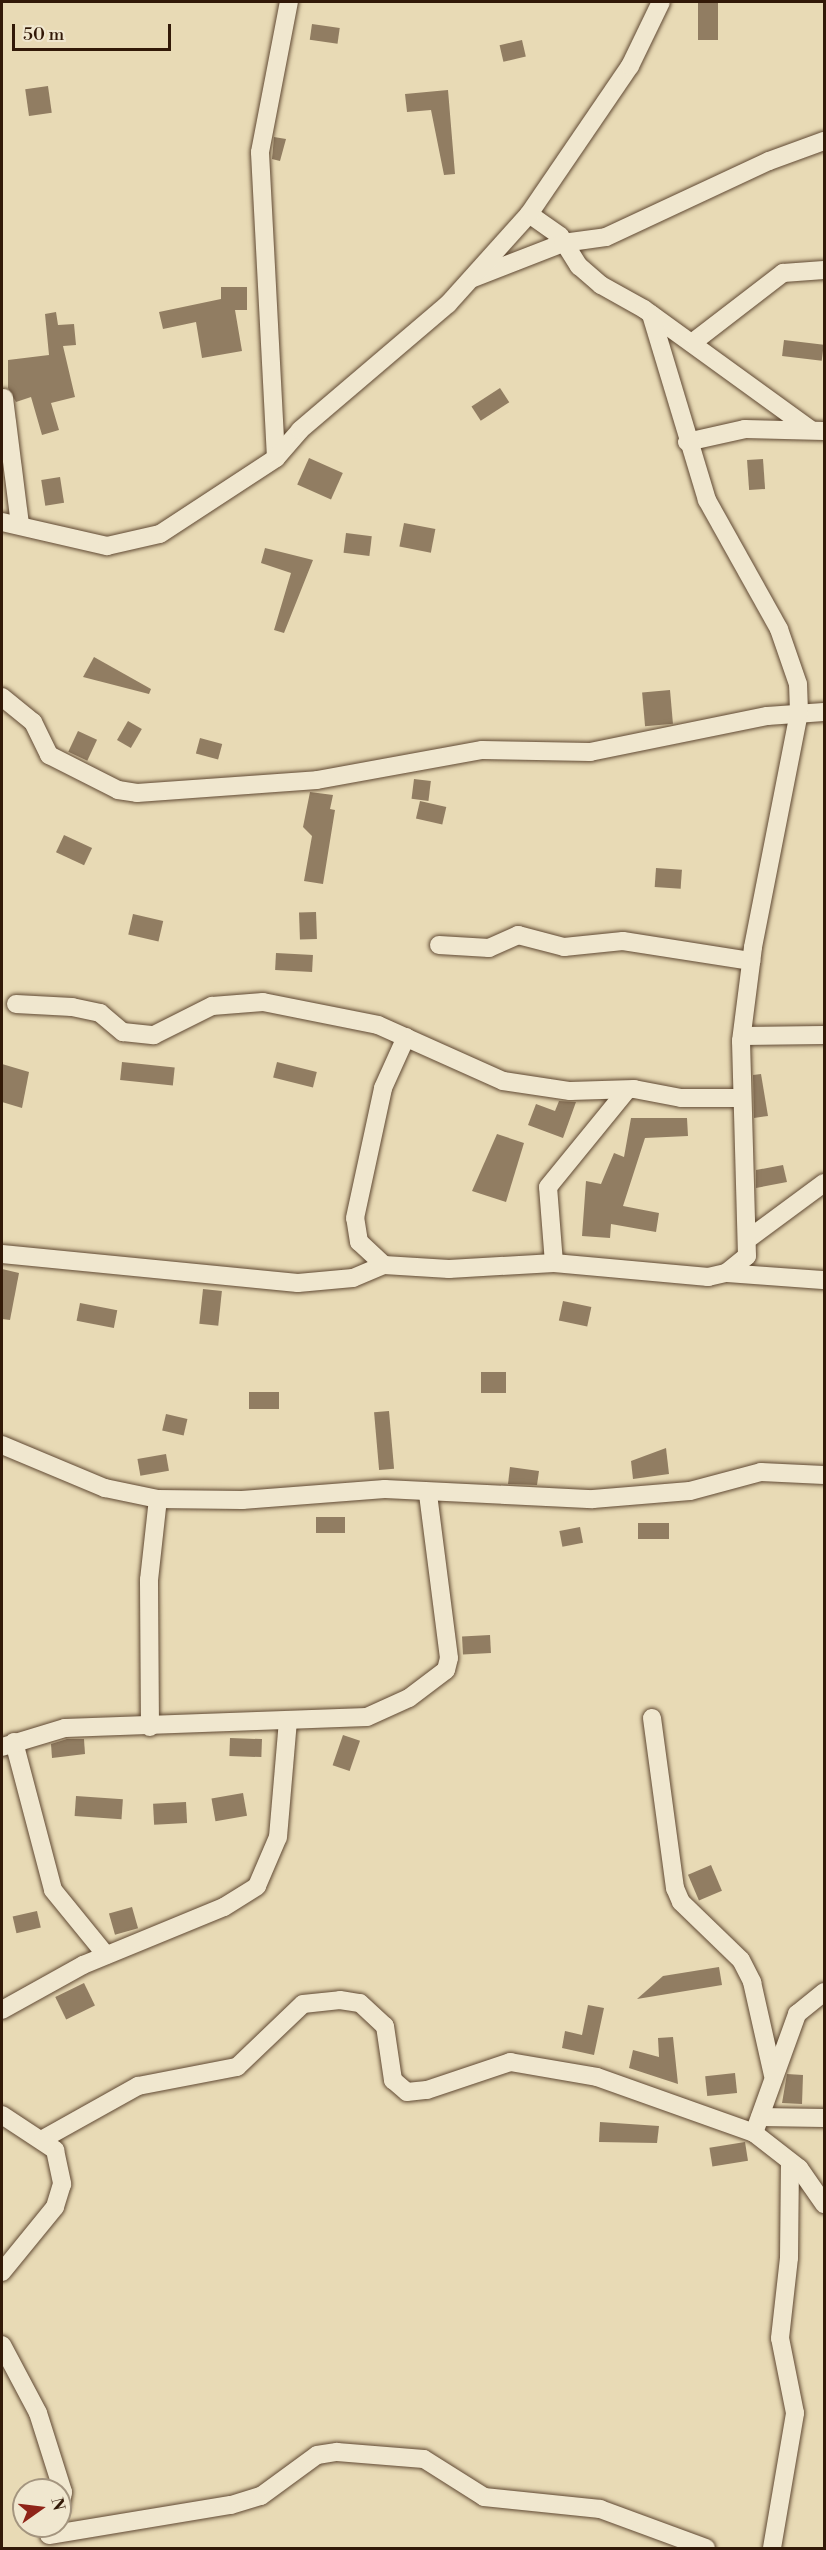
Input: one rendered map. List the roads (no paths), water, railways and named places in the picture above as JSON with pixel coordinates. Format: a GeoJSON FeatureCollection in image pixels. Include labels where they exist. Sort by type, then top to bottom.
{"type":"FeatureCollection","features":[{"type":"Feature","properties":{"kind":"street"},"geometry":{"type":"LineString","coordinates":[[276,458],[260,152],[289,2]]}},
{"type":"Feature","properties":{"kind":"street"},"geometry":{"type":"LineString","coordinates":[[2,522],[21,524],[107,546],[160,534],[276,458],[300,430],[471,278],[529,214],[630,66],[661,2]]}},
{"type":"Feature","properties":{"kind":"street"},"geometry":{"type":"LineString","coordinates":[[471,278],[563,243],[606,237],[768,161],[825,141]]}},
{"type":"Feature","properties":{"kind":"street"},"geometry":{"type":"LineString","coordinates":[[529,214],[563,243],[601,285],[651,314],[818,430]]}},
{"type":"Feature","properties":{"kind":"street"},"geometry":{"type":"LineString","coordinates":[[692,343],[783,273],[825,270]]}},
{"type":"Feature","properties":{"kind":"street"},"geometry":{"type":"LineString","coordinates":[[651,314],[687,442],[707,500],[787,647],[799,712],[751,961],[741,1041],[739,1098],[751,1237],[747,1257],[726,1273]]}},
{"type":"Feature","properties":{"kind":"street"},"geometry":{"type":"LineString","coordinates":[[4,398],[21,524]]}},
{"type":"Feature","properties":{"kind":"street"},"geometry":{"type":"LineString","coordinates":[[687,442],[745,429],[818,430]]}},
{"type":"Feature","properties":{"kind":"street"},"geometry":{"type":"LineString","coordinates":[[2,697],[33,722],[49,755],[118,790],[137,793],[317,780],[482,750],[590,752],[799,712],[825,712]]}},
{"type":"Feature","properties":{"kind":"street"},"geometry":{"type":"LineString","coordinates":[[439,945],[489,948],[518,934],[564,947],[623,941],[751,961]]}},
{"type":"Feature","properties":{"kind":"street"},"geometry":{"type":"LineString","coordinates":[[16,1004],[72,1006],[100,1013],[123,1032],[154,1035],[212,1006],[264,1002],[378,1025],[503,1081],[570,1091],[627,1090],[681,1098],[739,1098]]}},
{"type":"Feature","properties":{"kind":"street"},"geometry":{"type":"LineString","coordinates":[[741,1041],[743,1036],[825,1035]]}},
{"type":"Feature","properties":{"kind":"street"},"geometry":{"type":"LineString","coordinates":[[384,1266],[359,1242],[355,1218],[383,1088],[406,1037]]}},
{"type":"Feature","properties":{"kind":"street"},"geometry":{"type":"LineString","coordinates":[[554,1263],[548,1187],[627,1090]]}},
{"type":"Feature","properties":{"kind":"street"},"geometry":{"type":"LineString","coordinates":[[751,1237],[825,1183]]}},
{"type":"Feature","properties":{"kind":"street"},"geometry":{"type":"LineString","coordinates":[[2,1254],[298,1283],[353,1278],[384,1266],[449,1269],[554,1263],[708,1277],[726,1273],[825,1280]]}},
{"type":"Feature","properties":{"kind":"street"},"geometry":{"type":"LineString","coordinates":[[2,1445],[105,1488],[158,1499],[242,1500],[386,1489],[428,1493],[605,1498],[690,1491],[761,1472],[825,1475]]}},
{"type":"Feature","properties":{"kind":"street"},"geometry":{"type":"LineString","coordinates":[[106,1955],[53,1890],[8,1745],[65,1728],[150,1727],[380,1713],[446,1670],[449,1641],[428,1493]]}},
{"type":"Feature","properties":{"kind":"street"},"geometry":{"type":"LineString","coordinates":[[150,1727],[148,1580],[158,1499]]}},
{"type":"Feature","properties":{"kind":"street"},"geometry":{"type":"LineString","coordinates":[[652,1718],[675,1888],[681,1902],[717,1932],[748,1975],[773,2075]]}},
{"type":"Feature","properties":{"kind":"street"},"geometry":{"type":"LineString","coordinates":[[2,2010],[106,1955],[224,1907],[256,1886],[278,1837],[288,1720]]}},
{"type":"Feature","properties":{"kind":"street"},"geometry":{"type":"LineString","coordinates":[[757,2125],[773,2075],[801,2009],[825,1992]]}},
{"type":"Feature","properties":{"kind":"street"},"geometry":{"type":"LineString","coordinates":[[42,2139],[138,2086],[237,2067],[303,2004],[340,2000],[360,2003],[385,2026],[393,2080],[407,2092],[519,2062],[622,2084],[757,2125],[825,2118]]}},
{"type":"Feature","properties":{"kind":"street"},"geometry":{"type":"LineString","coordinates":[[2,2115],[42,2139],[61,2163],[59,2196],[2,2272]]}},
{"type":"Feature","properties":{"kind":"street"},"geometry":{"type":"LineString","coordinates":[[757,2125],[825,2204]]}},
{"type":"Feature","properties":{"kind":"street"},"geometry":{"type":"LineString","coordinates":[[772,2548],[795,2413],[780,2338],[789,2258],[790,2162]]}},
{"type":"Feature","properties":{"kind":"street"},"geometry":{"type":"LineString","coordinates":[[2,2345],[38,2413],[59,2478]]}},
{"type":"Feature","properties":{"kind":"street"},"geometry":{"type":"LineString","coordinates":[[72,2533],[231,2505],[261,2496],[317,2455],[337,2452],[424,2459],[484,2497],[600,2509],[706,2548]]}}]}
